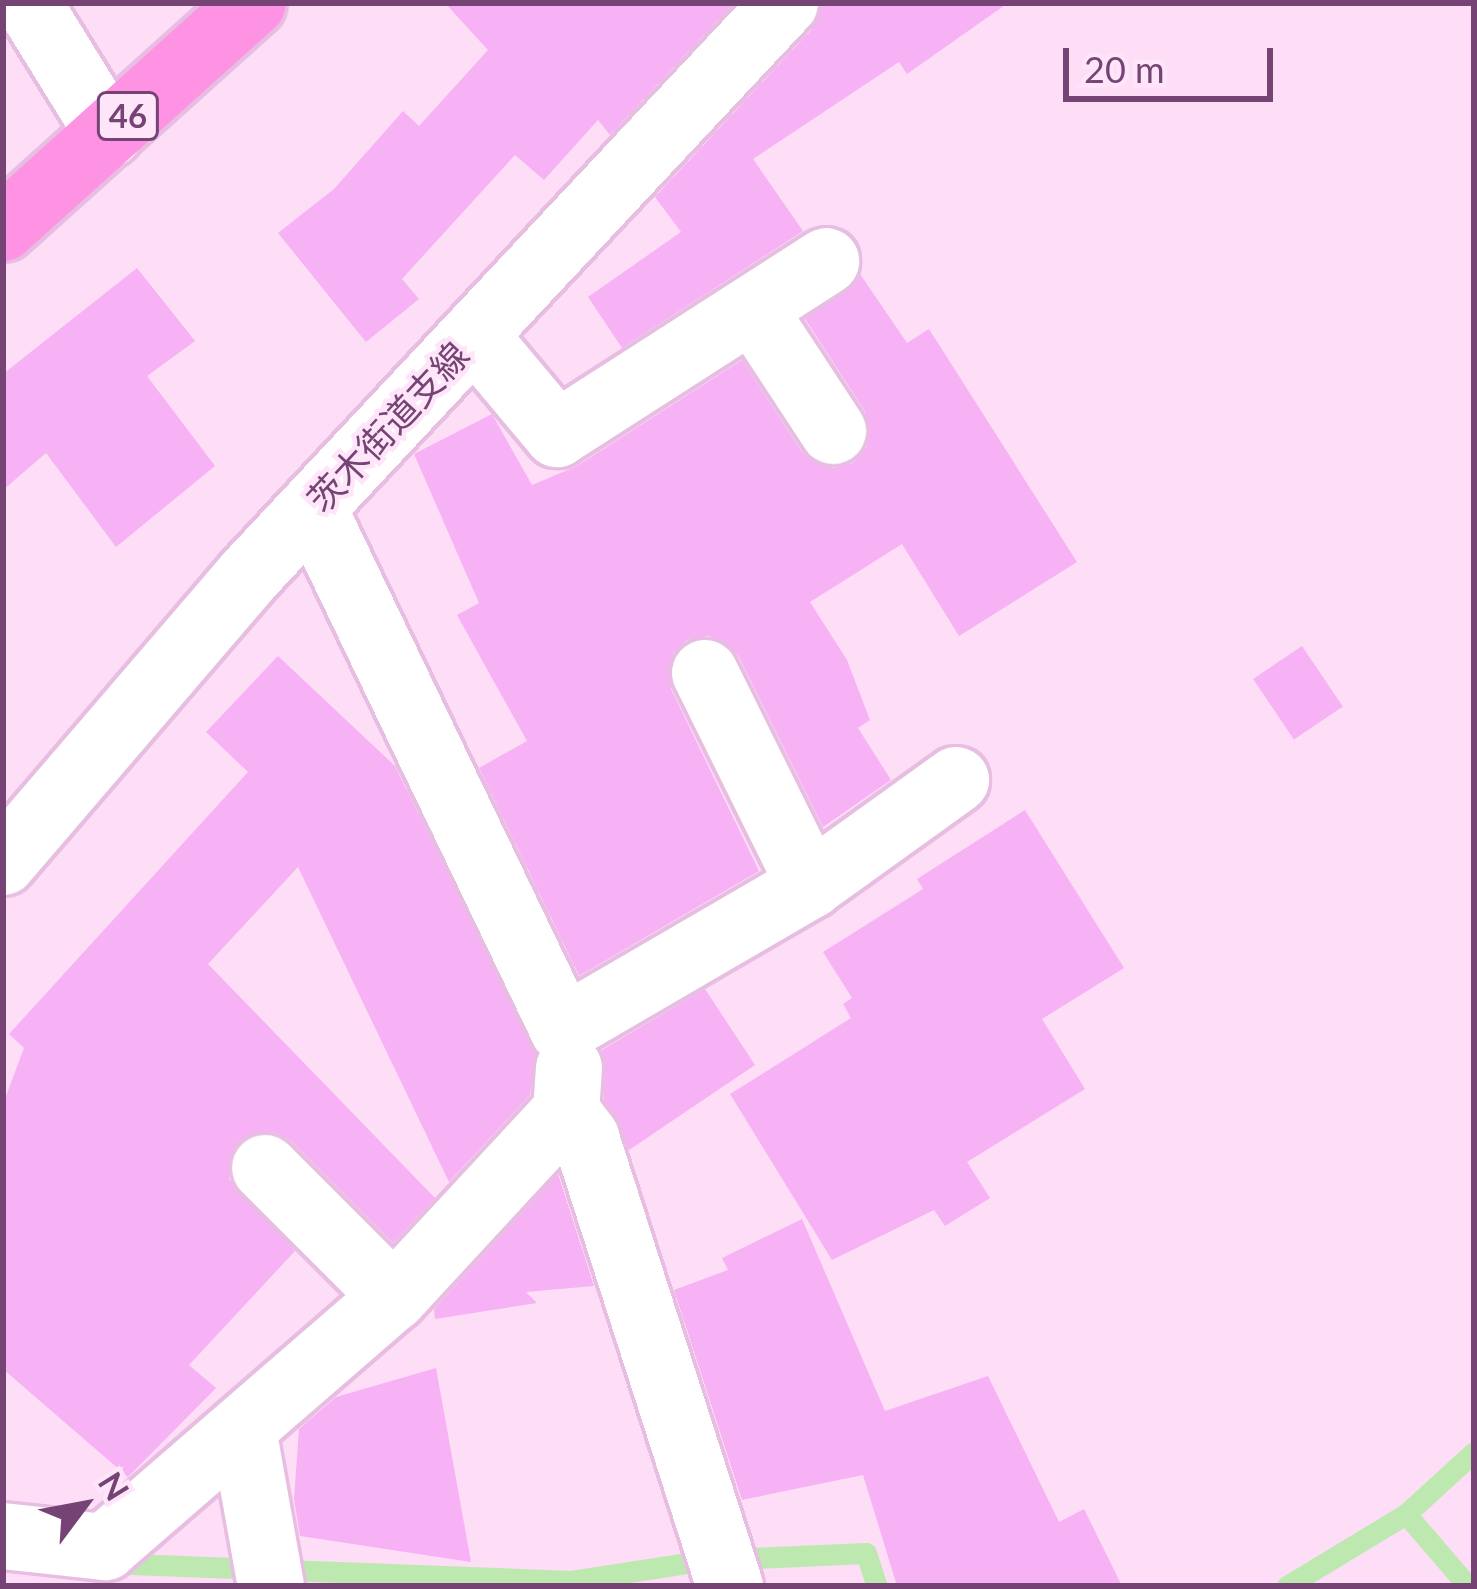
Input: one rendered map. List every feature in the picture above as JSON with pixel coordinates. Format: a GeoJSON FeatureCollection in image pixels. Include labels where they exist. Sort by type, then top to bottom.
{"type":"FeatureCollection","features":[{"type":"Feature","properties":{"kind":"main road","name":"46"},"geometry":{"type":"LineString","coordinates":[[3,228],[253,3]]}},
{"type":"Feature","properties":{"kind":"street"},"geometry":{"type":"LineString","coordinates":[[28,3],[109,134]]}},
{"type":"Feature","properties":{"kind":"street","name":"茨木街道支線"},"geometry":{"type":"LineString","coordinates":[[3,862],[313,508],[784,3]]}},
{"type":"Feature","properties":{"kind":"street"},"geometry":{"type":"LineString","coordinates":[[475,336],[556,434],[826,261]]}},
{"type":"Feature","properties":{"kind":"street"},"geometry":{"type":"LineString","coordinates":[[753,309],[832,431]]}},
{"type":"Feature","properties":{"kind":"street"},"geometry":{"type":"LineString","coordinates":[[313,508],[563,1029],[566,1111],[586,1138],[730,1586]]}},
{"type":"Feature","properties":{"kind":"street"},"geometry":{"type":"LineString","coordinates":[[705,673],[810,885]]}},
{"type":"Feature","properties":{"kind":"street"},"geometry":{"type":"LineString","coordinates":[[563,1029],[810,885],[956,780]]}},
{"type":"Feature","properties":{"kind":"street"},"geometry":{"type":"LineString","coordinates":[[3,1536],[105,1547],[394,1298],[566,1111]]}},
{"type":"Feature","properties":{"kind":"street"},"geometry":{"type":"LineString","coordinates":[[265,1168],[394,1298]]}},
{"type":"Feature","properties":{"kind":"street"},"geometry":{"type":"LineString","coordinates":[[243,1429],[271,1586]]}},
{"type":"Feature","properties":{"kind":"building"},"geometry":{"type":"Polygon","coordinates":[[[445,3],[734,3],[610,135],[598,120],[544,180],[515,155],[402,279],[419,299],[366,342],[278,233],[334,189],[403,111],[419,126],[488,50],[445,3]]]}},
{"type":"Feature","properties":{"kind":"building"},"geometry":{"type":"Polygon","coordinates":[[[821,3],[1008,3],[907,74],[899,62],[753,159],[803,231],[622,348],[588,297],[681,232],[655,197],[812,29],[821,3]]]}},
{"type":"Feature","properties":{"kind":"building"},"geometry":{"type":"Polygon","coordinates":[[[137,268],[195,341],[147,376],[215,466],[116,547],[46,453],[3,490],[3,374],[137,268]]]}},
{"type":"Feature","properties":{"kind":"building"},"geometry":{"type":"Polygon","coordinates":[[[860,274],[907,343],[929,329],[1077,562],[959,636],[902,544],[810,602],[847,660],[870,720],[858,728],[891,780],[823,827],[738,655],[709,636],[687,640],[673,653],[671,689],[759,871],[579,976],[479,768],[527,741],[457,615],[479,603],[414,454],[492,414],[532,485],[577,466],[742,360],[802,452],[834,468],[853,463],[867,447],[865,411],[805,319],[860,274]]]}},
{"type":"Feature","properties":{"kind":"building"},"geometry":{"type":"Polygon","coordinates":[[[1302,646],[1343,707],[1294,740],[1253,679],[1302,646]]]}},
{"type":"Feature","properties":{"kind":"building"},"geometry":{"type":"Polygon","coordinates":[[[278,656],[395,766],[536,1053],[530,1095],[449,1182],[298,867],[208,964],[435,1198],[393,1243],[291,1141],[274,1132],[239,1141],[229,1179],[295,1251],[189,1365],[216,1388],[128,1477],[3,1369],[3,1104],[24,1048],[9,1034],[248,772],[206,732],[278,656]]]}},
{"type":"Feature","properties":{"kind":"building"},"geometry":{"type":"Polygon","coordinates":[[[1025,810],[1124,968],[1042,1019],[1085,1089],[967,1162],[990,1198],[945,1226],[934,1210],[832,1260],[730,1094],[851,1018],[843,1004],[852,998],[823,952],[923,889],[917,879],[1025,810]]]}},
{"type":"Feature","properties":{"kind":"building"},"geometry":{"type":"Polygon","coordinates":[[[705,989],[755,1065],[629,1150],[604,1100],[602,1050],[705,989]]]}},
{"type":"Feature","properties":{"kind":"building"},"geometry":{"type":"Polygon","coordinates":[[[558,1174],[594,1286],[526,1292],[537,1303],[435,1319],[434,1309],[558,1174]]]}},
{"type":"Feature","properties":{"kind":"building"},"geometry":{"type":"Polygon","coordinates":[[[802,1219],[885,1411],[988,1376],[1059,1522],[1084,1509],[1122,1586],[897,1586],[863,1475],[742,1500],[674,1290],[728,1270],[722,1258],[802,1219]]]}},
{"type":"Feature","properties":{"kind":"building"},"geometry":{"type":"Polygon","coordinates":[[[436,1368],[471,1562],[300,1536],[294,1499],[299,1429],[336,1397],[436,1368]]]}},
{"type":"Feature","properties":{"kind":"waterway"},"geometry":{"type":"LineString","coordinates":[[1287,1586],[1406,1514],[1474,1452]]}},
{"type":"Feature","properties":{"kind":"waterway"},"geometry":{"type":"LineString","coordinates":[[1406,1514],[1468,1586]]}},
{"type":"Feature","properties":{"kind":"waterway"},"geometry":{"type":"LineString","coordinates":[[105,1563],[571,1581],[707,1560],[866,1553],[877,1586]]}}]}
